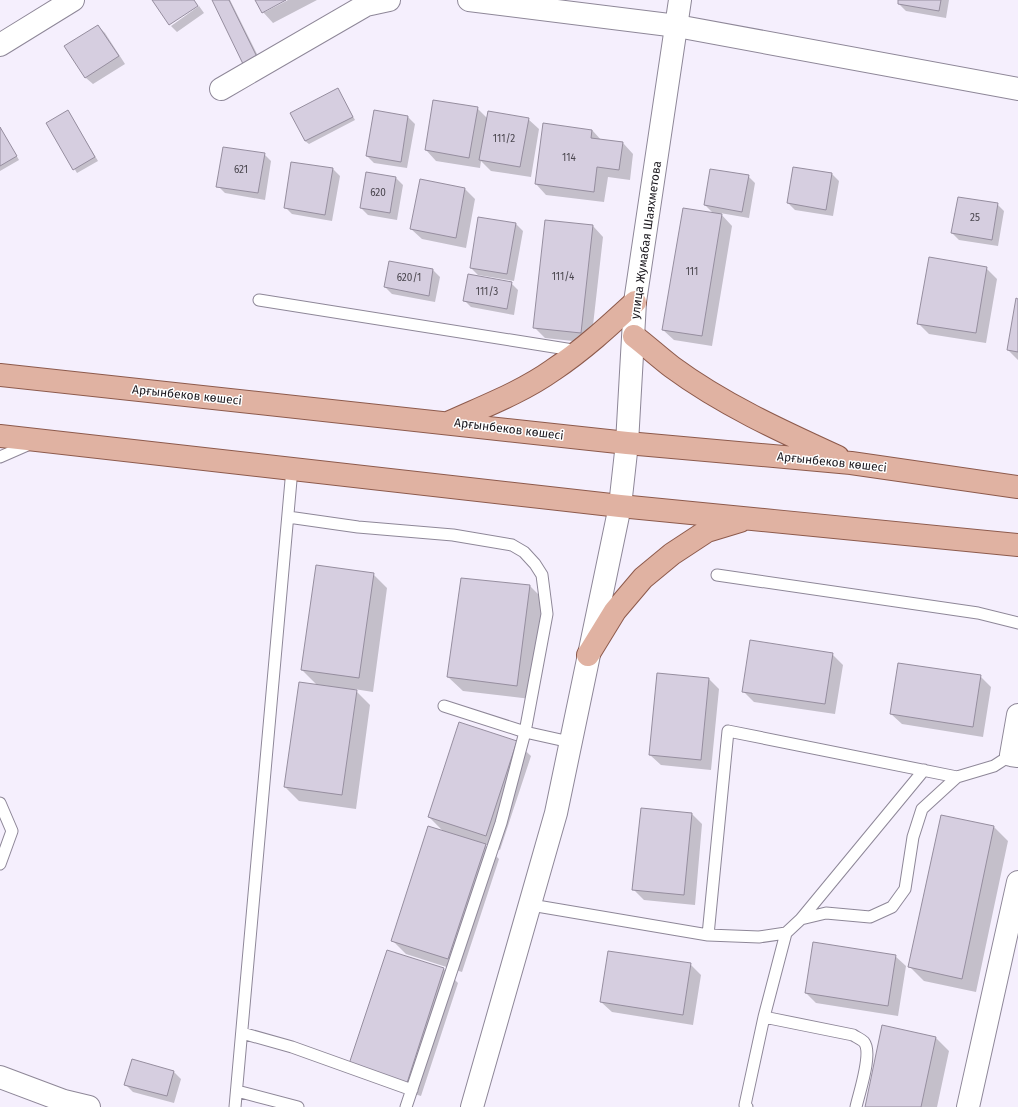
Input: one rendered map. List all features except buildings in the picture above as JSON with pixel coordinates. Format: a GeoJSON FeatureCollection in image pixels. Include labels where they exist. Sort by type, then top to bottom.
{"type":"FeatureCollection","features":[{"type":"Feature","properties":{"kind":"main road"},"geometry":{"type":"LineString","coordinates":[[450,422],[518,391],[552,371],[579,351],[635,302]]}},
{"type":"Feature","properties":{"kind":"main road"},"geometry":{"type":"LineString","coordinates":[[634,336],[673,367],[718,396],[782,431],[851,463]]}},
{"type":"Feature","properties":{"kind":"main road","name":"Арғынбеков көшесі"},"geometry":{"type":"LineString","coordinates":[[0,375],[450,422],[627,443],[851,463],[1018,487]]}},
{"type":"Feature","properties":{"kind":"main road"},"geometry":{"type":"LineString","coordinates":[[0,436],[620,506],[1018,545]]}},
{"type":"Feature","properties":{"kind":"main road"},"geometry":{"type":"LineString","coordinates":[[588,655],[615,611],[643,578],[672,554],[707,530],[751,518]]}},
{"type":"Feature","properties":{"kind":"street"},"geometry":{"type":"LineString","coordinates":[[0,46],[73,0]]}},
{"type":"Feature","properties":{"kind":"street"},"geometry":{"type":"LineString","coordinates":[[221,89],[366,5],[389,0]]}},
{"type":"Feature","properties":{"kind":"street"},"geometry":{"type":"LineString","coordinates":[[469,0],[677,26],[1018,89]]}},
{"type":"Feature","properties":{"kind":"street","name":"улица Жумабая Шаяхметова"},"geometry":{"type":"LineString","coordinates":[[472,1107],[531,906],[556,813],[620,506],[627,443],[635,302],[680,0]]}},
{"type":"Feature","properties":{"kind":"street"},"geometry":{"type":"LineString","coordinates":[[1015,755],[1018,715]]}},
{"type":"Feature","properties":{"kind":"street"},"geometry":{"type":"LineString","coordinates":[[968,1107],[1018,882]]}},
{"type":"Feature","properties":{"kind":"street"},"geometry":{"type":"LineString","coordinates":[[0,1077],[64,1104],[89,1107]]}},
{"type":"Feature","properties":{"kind":"lane"},"geometry":{"type":"LineString","coordinates":[[259,300],[579,351]]}},
{"type":"Feature","properties":{"kind":"lane"},"geometry":{"type":"LineString","coordinates":[[0,457],[39,440]]}},
{"type":"Feature","properties":{"kind":"lane"},"geometry":{"type":"LineString","coordinates":[[235,1107],[292,469]]}},
{"type":"Feature","properties":{"kind":"lane"},"geometry":{"type":"LineString","coordinates":[[288,517],[358,527],[453,535],[512,545],[524,552],[535,564],[542,575],[547,614],[525,732],[501,823],[406,1107]]}},
{"type":"Feature","properties":{"kind":"lane"},"geometry":{"type":"LineString","coordinates":[[717,575],[978,613],[1018,623]]}},
{"type":"Feature","properties":{"kind":"lane"},"geometry":{"type":"LineString","coordinates":[[444,706],[525,732],[570,742]]}},
{"type":"Feature","properties":{"kind":"lane"},"geometry":{"type":"LineString","coordinates":[[708,935],[728,730],[957,776],[994,766],[1015,755]]}},
{"type":"Feature","properties":{"kind":"lane"},"geometry":{"type":"LineString","coordinates":[[747,1107],[745,1105],[764,1017],[786,933],[801,919],[924,770]]}},
{"type":"Feature","properties":{"kind":"lane"},"geometry":{"type":"LineString","coordinates":[[801,919],[826,913],[870,916],[892,907],[905,889],[913,837],[922,809],[957,776]]}},
{"type":"Feature","properties":{"kind":"lane"},"geometry":{"type":"LineString","coordinates":[[0,803],[12,831],[0,864]]}},
{"type":"Feature","properties":{"kind":"lane"},"geometry":{"type":"LineString","coordinates":[[531,906],[708,935],[759,937],[786,933]]}},
{"type":"Feature","properties":{"kind":"lane"},"geometry":{"type":"LineString","coordinates":[[764,1017],[853,1035],[864,1042],[867,1050],[865,1071],[856,1107]]}},
{"type":"Feature","properties":{"kind":"lane"},"geometry":{"type":"LineString","coordinates":[[242,1033],[292,1047],[412,1090]]}},
{"type":"Feature","properties":{"kind":"lane"},"geometry":{"type":"LineString","coordinates":[[237,1091],[298,1107]]}}]}
